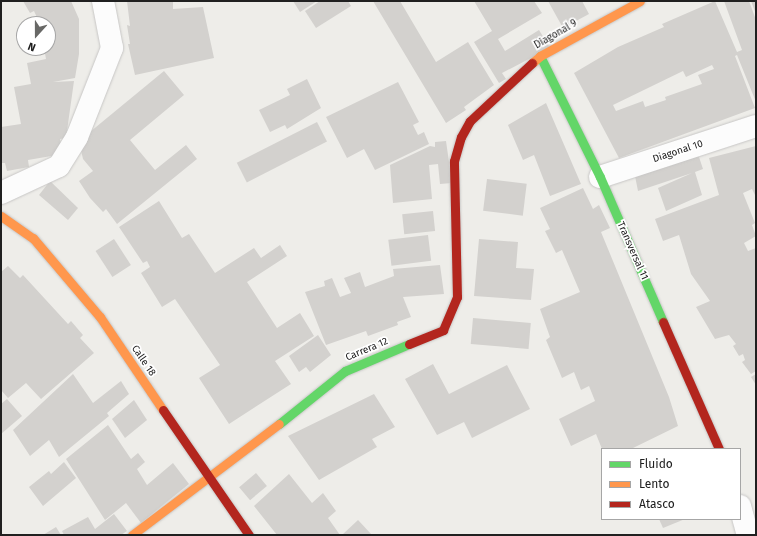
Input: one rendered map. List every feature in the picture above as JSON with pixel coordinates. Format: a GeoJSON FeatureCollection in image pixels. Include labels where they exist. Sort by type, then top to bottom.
{"type":"FeatureCollection","features":[{"type":"Feature","properties":{"kind":"street"},"geometry":{"type":"LineString","coordinates":[[1,193],[59,166],[77,137],[112,48],[103,1]]}},
{"type":"Feature","properties":{"kind":"street","name":"Diagonal 9"},"geometry":{"type":"LineString","coordinates":[[461,137],[470,121],[540,56],[640,1]]}},
{"type":"Feature","properties":{"kind":"street","name":"Transversal 11"},"geometry":{"type":"LineString","coordinates":[[540,56],[600,178],[719,448]]}},
{"type":"Feature","properties":{"kind":"street","name":"Diagonal 10"},"geometry":{"type":"LineString","coordinates":[[600,178],[756,126]]}},
{"type":"Feature","properties":{"kind":"street","name":"Carrera 12"},"geometry":{"type":"LineString","coordinates":[[132,535],[210,478],[345,371],[443,330],[457,297],[454,161],[461,137]]}},
{"type":"Feature","properties":{"kind":"street","name":"Calle 18"},"geometry":{"type":"LineString","coordinates":[[1,216],[33,238],[100,317],[249,535]]}},
{"type":"Feature","properties":{"kind":"street"},"geometry":{"type":"LineString","coordinates":[[741,508],[750,530]]}},
{"type":"Feature","properties":{"kind":"building"},"geometry":{"type":"Polygon","coordinates":[[[23,1],[71,1],[79,19],[79,54],[75,78],[53,82],[74,81],[66,138],[60,139],[63,154],[28,160],[29,167],[7,171],[5,163],[1,163],[1,127],[21,124],[14,87],[31,84],[27,63],[46,59],[45,56],[56,56],[56,16],[36,16],[34,11],[30,13],[23,1]]]}},
{"type":"Feature","properties":{"kind":"building"},"geometry":{"type":"Polygon","coordinates":[[[127,1],[173,1],[173,9],[203,7],[214,58],[135,75],[128,44],[130,44],[127,25],[130,26],[127,1]]]}},
{"type":"Feature","properties":{"kind":"building"},"geometry":{"type":"Polygon","coordinates":[[[293,1],[317,1],[300,12],[293,1]]]}},
{"type":"Feature","properties":{"kind":"building"},"geometry":{"type":"Polygon","coordinates":[[[320,1],[348,1],[351,6],[316,28],[305,11],[320,1]]]}},
{"type":"Feature","properties":{"kind":"building"},"geometry":{"type":"Polygon","coordinates":[[[373,1],[400,1],[436,62],[468,42],[494,85],[464,107],[466,110],[446,123],[373,1]]]}},
{"type":"Feature","properties":{"kind":"building"},"geometry":{"type":"Polygon","coordinates":[[[474,1],[534,1],[542,13],[498,39],[505,51],[539,30],[550,48],[502,73],[506,79],[499,83],[474,42],[492,31],[474,1]]]}},
{"type":"Feature","properties":{"kind":"building"},"geometry":{"type":"Polygon","coordinates":[[[548,1],[582,1],[589,14],[563,28],[548,1]]]}},
{"type":"Feature","properties":{"kind":"building"},"geometry":{"type":"Polygon","coordinates":[[[715,1],[737,52],[742,50],[724,1],[749,1],[756,20],[756,102],[737,55],[735,56],[755,108],[619,158],[574,73],[618,47],[664,27],[662,24],[715,1]],[[712,65],[686,77],[683,71],[613,105],[616,111],[643,101],[645,107],[666,100],[665,97],[702,84],[698,75],[714,69],[712,65]]]}},
{"type":"Feature","properties":{"kind":"building"},"geometry":{"type":"Polygon","coordinates":[[[751,1],[756,1],[756,14],[751,1]]]}},
{"type":"Feature","properties":{"kind":"building"},"geometry":{"type":"Polygon","coordinates":[[[164,71],[184,95],[130,140],[155,170],[186,145],[197,159],[117,224],[106,209],[103,212],[90,198],[79,181],[93,171],[83,159],[79,141],[164,71]]]}},
{"type":"Feature","properties":{"kind":"building"},"geometry":{"type":"Polygon","coordinates":[[[307,79],[321,108],[287,129],[285,125],[270,132],[259,110],[290,95],[287,89],[307,79]]]}},
{"type":"Feature","properties":{"kind":"building"},"geometry":{"type":"Polygon","coordinates":[[[398,82],[419,122],[413,125],[418,135],[424,132],[429,144],[375,170],[364,149],[347,158],[326,117],[398,82]]]}},
{"type":"Feature","properties":{"kind":"building"},"geometry":{"type":"Polygon","coordinates":[[[546,103],[581,184],[550,196],[534,155],[523,160],[508,125],[546,103]]]}},
{"type":"Feature","properties":{"kind":"building"},"geometry":{"type":"Polygon","coordinates":[[[317,122],[327,142],[247,182],[237,163],[317,122]]]}},
{"type":"Feature","properties":{"kind":"building"},"geometry":{"type":"Polygon","coordinates":[[[446,141],[452,183],[440,184],[438,164],[429,165],[432,199],[393,203],[390,165],[430,146],[435,147],[435,142],[446,141]]]}},
{"type":"Feature","properties":{"kind":"building"},"geometry":{"type":"Polygon","coordinates":[[[756,146],[756,197],[752,189],[743,193],[755,223],[752,225],[756,236],[744,243],[748,251],[756,248],[756,371],[751,374],[742,362],[745,360],[743,354],[739,356],[733,346],[736,344],[729,335],[715,339],[696,307],[710,301],[691,274],[679,235],[663,241],[655,219],[719,195],[709,158],[756,146]]]}},
{"type":"Feature","properties":{"kind":"building"},"geometry":{"type":"Polygon","coordinates":[[[698,154],[703,169],[695,172],[702,195],[666,211],[658,188],[692,173],[638,191],[635,176],[698,154]]]}},
{"type":"Feature","properties":{"kind":"building"},"geometry":{"type":"Polygon","coordinates":[[[487,179],[527,184],[523,216],[483,211],[487,179]]]}},
{"type":"Feature","properties":{"kind":"building"},"geometry":{"type":"Polygon","coordinates":[[[50,181],[78,208],[68,220],[39,195],[50,181]]]}},
{"type":"Feature","properties":{"kind":"building"},"geometry":{"type":"Polygon","coordinates":[[[583,188],[593,209],[599,205],[610,228],[601,232],[669,397],[678,426],[633,448],[602,448],[596,434],[571,446],[559,419],[595,401],[589,386],[581,390],[574,372],[562,378],[546,340],[550,337],[540,309],[580,292],[562,250],[556,253],[545,231],[550,229],[540,208],[583,188]]]}},
{"type":"Feature","properties":{"kind":"building"},"geometry":{"type":"Polygon","coordinates":[[[159,201],[182,238],[189,234],[215,273],[254,248],[261,258],[280,245],[287,256],[247,282],[277,328],[300,313],[314,336],[275,361],[291,384],[229,424],[199,378],[220,365],[175,299],[162,307],[141,273],[150,267],[147,261],[143,263],[119,227],[159,201]]]}},
{"type":"Feature","properties":{"kind":"building"},"geometry":{"type":"Polygon","coordinates":[[[433,211],[435,231],[404,234],[402,214],[433,211]]]}},
{"type":"Feature","properties":{"kind":"building"},"geometry":{"type":"Polygon","coordinates":[[[428,235],[431,261],[391,266],[388,240],[428,235]]]}},
{"type":"Feature","properties":{"kind":"building"},"geometry":{"type":"Polygon","coordinates":[[[114,239],[131,265],[112,277],[96,251],[114,239]]]}},
{"type":"Feature","properties":{"kind":"building"},"geometry":{"type":"Polygon","coordinates":[[[479,239],[518,242],[516,268],[534,269],[531,300],[474,296],[479,239]]]}},
{"type":"Feature","properties":{"kind":"building"},"geometry":{"type":"Polygon","coordinates":[[[440,265],[444,294],[403,297],[411,317],[397,322],[398,325],[368,336],[366,331],[326,345],[305,292],[325,286],[324,281],[332,278],[340,297],[351,293],[344,278],[360,272],[365,287],[394,276],[393,269],[440,265]]]}},
{"type":"Feature","properties":{"kind":"building"},"geometry":{"type":"Polygon","coordinates":[[[8,266],[20,278],[23,275],[68,324],[71,321],[83,335],[80,338],[94,353],[41,399],[26,383],[8,398],[1,390],[1,272],[8,266]]]}},
{"type":"Feature","properties":{"kind":"building"},"geometry":{"type":"Polygon","coordinates":[[[473,318],[531,323],[529,349],[471,344],[473,318]]]}},
{"type":"Feature","properties":{"kind":"building"},"geometry":{"type":"Polygon","coordinates":[[[318,335],[331,355],[310,372],[306,367],[299,372],[289,356],[318,335]]]}},
{"type":"Feature","properties":{"kind":"building"},"geometry":{"type":"Polygon","coordinates":[[[433,364],[449,394],[507,365],[530,409],[472,438],[464,422],[437,435],[405,379],[433,364]]]}},
{"type":"Feature","properties":{"kind":"building"},"geometry":{"type":"Polygon","coordinates":[[[73,374],[93,403],[121,381],[129,394],[107,413],[109,416],[59,457],[49,440],[30,456],[13,430],[73,374]]]}},
{"type":"Feature","properties":{"kind":"building"},"geometry":{"type":"Polygon","coordinates":[[[756,374],[756,385],[751,377],[756,374]]]}},
{"type":"Feature","properties":{"kind":"building"},"geometry":{"type":"Polygon","coordinates":[[[374,394],[395,427],[372,439],[377,447],[319,480],[288,436],[374,394]]]}},
{"type":"Feature","properties":{"kind":"building"},"geometry":{"type":"Polygon","coordinates":[[[7,399],[22,416],[1,434],[1,404],[7,399]]]}},
{"type":"Feature","properties":{"kind":"building"},"geometry":{"type":"Polygon","coordinates":[[[134,400],[147,420],[125,438],[112,419],[134,400]]]}},
{"type":"Feature","properties":{"kind":"building"},"geometry":{"type":"Polygon","coordinates":[[[108,425],[131,459],[138,453],[145,462],[137,469],[147,485],[173,463],[189,484],[141,523],[126,503],[105,520],[66,459],[108,425]]]}},
{"type":"Feature","properties":{"kind":"building"},"geometry":{"type":"Polygon","coordinates":[[[64,462],[76,478],[43,506],[29,487],[49,471],[51,474],[64,462]]]}},
{"type":"Feature","properties":{"kind":"building"},"geometry":{"type":"Polygon","coordinates":[[[256,473],[267,486],[250,500],[239,487],[256,473]]]}},
{"type":"Feature","properties":{"kind":"building"},"geometry":{"type":"Polygon","coordinates":[[[289,474],[312,503],[323,493],[336,511],[328,518],[340,535],[277,535],[254,506],[289,474]]]}},
{"type":"Feature","properties":{"kind":"building"},"geometry":{"type":"Polygon","coordinates":[[[114,514],[127,531],[121,535],[64,535],[62,531],[88,517],[95,529],[114,514]]]}},
{"type":"Feature","properties":{"kind":"building"},"geometry":{"type":"Polygon","coordinates":[[[358,520],[372,535],[342,535],[358,520]]]}},
{"type":"Feature","properties":{"kind":"building"},"geometry":{"type":"Polygon","coordinates":[[[659,520],[683,520],[663,528],[659,520]]]}},
{"type":"Feature","properties":{"kind":"building"},"geometry":{"type":"Polygon","coordinates":[[[56,527],[61,535],[43,535],[56,527]]]}},
{"type":"Feature","properties":{"kind":"traffic: fast"},"geometry":{"type":"LineString","coordinates":[[540,56],[600,177],[663,322]]}},
{"type":"Feature","properties":{"kind":"traffic: fast"},"geometry":{"type":"LineString","coordinates":[[279,424],[345,371],[409,344]]}},
{"type":"Feature","properties":{"kind":"traffic: slow"},"geometry":{"type":"LineString","coordinates":[[532,63],[540,56],[640,1]]}},
{"type":"Feature","properties":{"kind":"traffic: slow"},"geometry":{"type":"LineString","coordinates":[[1,216],[33,238],[100,317],[163,410]]}},
{"type":"Feature","properties":{"kind":"traffic: slow"},"geometry":{"type":"LineString","coordinates":[[132,535],[279,424]]}},
{"type":"Feature","properties":{"kind":"traffic: jam"},"geometry":{"type":"LineString","coordinates":[[409,344],[443,330],[457,297],[454,161],[461,137],[470,121],[532,63]]}},
{"type":"Feature","properties":{"kind":"traffic: jam"},"geometry":{"type":"LineString","coordinates":[[663,322],[719,448]]}},
{"type":"Feature","properties":{"kind":"traffic: jam"},"geometry":{"type":"LineString","coordinates":[[163,410],[249,535]]}}]}
